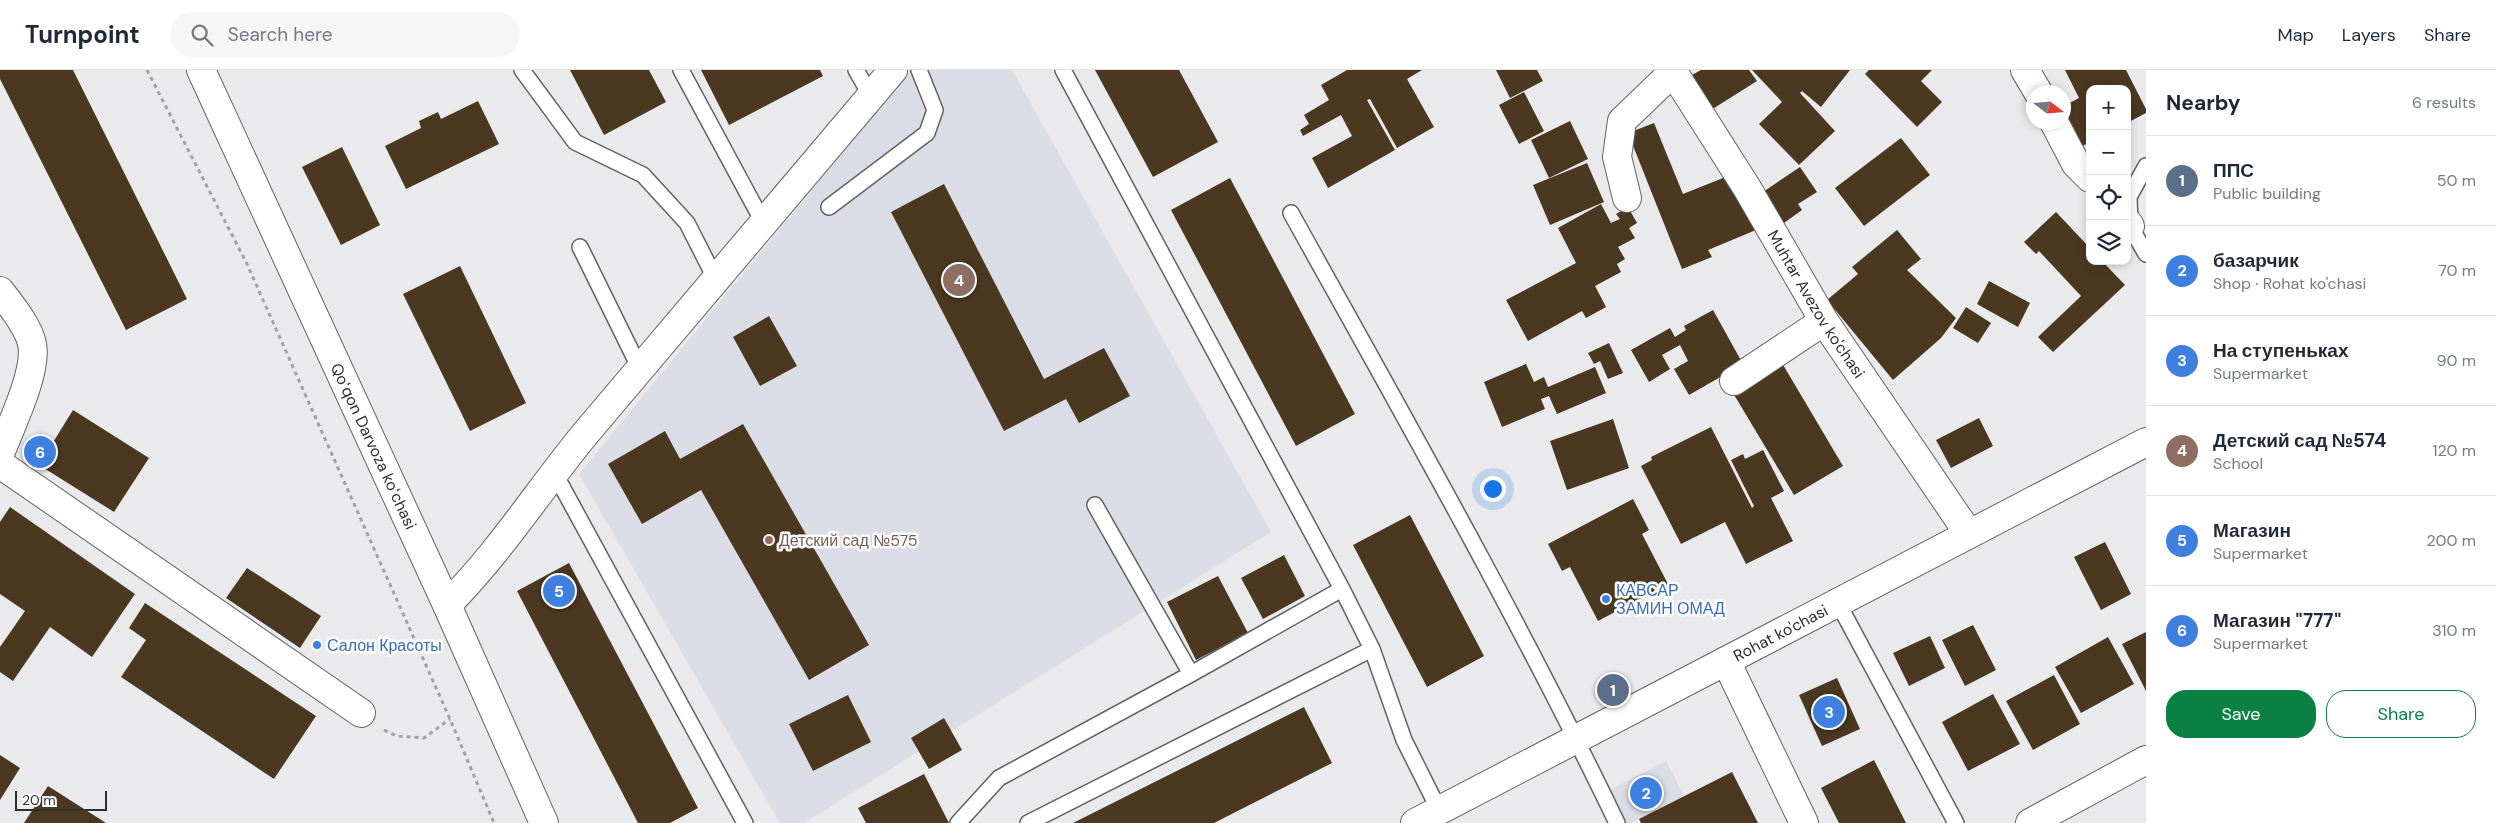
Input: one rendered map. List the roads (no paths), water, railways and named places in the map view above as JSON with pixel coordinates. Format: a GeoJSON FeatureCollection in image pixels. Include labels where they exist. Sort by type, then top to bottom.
{"type":"FeatureCollection","features":[{"type":"Feature","properties":{"kind":"street","name":"Qoʻqon Darvoza koʻchasi"},"geometry":{"type":"LineString","coordinates":[[201,70],[447,605],[544,823]]}},
{"type":"Feature","properties":{"kind":"street"},"geometry":{"type":"LineString","coordinates":[[447,605],[471,581],[554,472],[715,278],[893,70]]}},
{"type":"Feature","properties":{"kind":"street"},"geometry":{"type":"LineString","coordinates":[[2025,70],[2034,85]]}},
{"type":"Feature","properties":{"kind":"street"},"geometry":{"type":"LineString","coordinates":[[1627,198],[1618,157],[1622,121],[1672,71]]}},
{"type":"Feature","properties":{"kind":"street","name":"Muhtar Avezov ko'chasi"},"geometry":{"type":"LineString","coordinates":[[1672,71],[1747,188],[1824,321],[1969,534]]}},
{"type":"Feature","properties":{"kind":"street"},"geometry":{"type":"LineString","coordinates":[[2058,130],[2076,164],[2087,175]]}},
{"type":"Feature","properties":{"kind":"street"},"geometry":{"type":"LineString","coordinates":[[0,291],[16,312],[32,344],[30,375],[0,454]]}},
{"type":"Feature","properties":{"kind":"street"},"geometry":{"type":"LineString","coordinates":[[1734,381],[1824,321]]}},
{"type":"Feature","properties":{"kind":"street","name":"Rohat ko'chasi"},"geometry":{"type":"LineString","coordinates":[[1415,823],[2146,442]]}},
{"type":"Feature","properties":{"kind":"street"},"geometry":{"type":"LineString","coordinates":[[0,464],[361,713]]}},
{"type":"Feature","properties":{"kind":"street"},"geometry":{"type":"LineString","coordinates":[[1726,661],[1804,823]]}},
{"type":"Feature","properties":{"kind":"street"},"geometry":{"type":"LineString","coordinates":[[2038,821],[2146,760]]}},
{"type":"Feature","properties":{"kind":"lane"},"geometry":{"type":"LineString","coordinates":[[522,70],[575,142],[643,175],[687,223],[715,278]]}},
{"type":"Feature","properties":{"kind":"lane"},"geometry":{"type":"LineString","coordinates":[[681,70],[764,222]]}},
{"type":"Feature","properties":{"kind":"lane"},"geometry":{"type":"LineString","coordinates":[[856,70],[871,96]]}},
{"type":"Feature","properties":{"kind":"lane"},"geometry":{"type":"LineString","coordinates":[[829,207],[927,133],[935,110],[920,70]]}},
{"type":"Feature","properties":{"kind":"lane"},"geometry":{"type":"LineString","coordinates":[[1063,70],[1342,589],[1372,649],[1404,740],[1439,810]]}},
{"type":"Feature","properties":{"kind":"lane"},"geometry":{"type":"LineString","coordinates":[[2129,220],[2129,196],[2146,166]]}},
{"type":"Feature","properties":{"kind":"lane"},"geometry":{"type":"LineString","coordinates":[[1291,213],[1481,555],[1577,739],[1617,823]]}},
{"type":"Feature","properties":{"kind":"lane"},"geometry":{"type":"LineString","coordinates":[[2131,228],[2146,254]]}},
{"type":"Feature","properties":{"kind":"lane"},"geometry":{"type":"LineString","coordinates":[[580,247],[640,368]]}},
{"type":"Feature","properties":{"kind":"lane"},"geometry":{"type":"LineString","coordinates":[[554,472],[745,823]]}},
{"type":"Feature","properties":{"kind":"lane"},"geometry":{"type":"LineString","coordinates":[[1095,505],[1191,674]]}},
{"type":"Feature","properties":{"kind":"lane"},"geometry":{"type":"LineString","coordinates":[[958,823],[999,778],[1191,674],[1342,589]]}},
{"type":"Feature","properties":{"kind":"lane"},"geometry":{"type":"LineString","coordinates":[[1838,603],[1956,823]]}},
{"type":"Feature","properties":{"kind":"lane"},"geometry":{"type":"LineString","coordinates":[[1028,823],[1372,649]]}},
{"type":"Feature","properties":{"kind":"place","name":"Детский сад №574"},"geometry":{"type":"Point","coordinates":[959,280]}},
{"type":"Feature","properties":{"kind":"place","name":"Магазин \"777\""},"geometry":{"type":"Point","coordinates":[40,452]}},
{"type":"Feature","properties":{"kind":"place","name":"Детский сад №575"},"geometry":{"type":"Point","coordinates":[769,540]}},
{"type":"Feature","properties":{"kind":"place","name":"Магазин"},"geometry":{"type":"Point","coordinates":[559,591]}},
{"type":"Feature","properties":{"kind":"place","name":"КАВСАР ЗАМИН ОМАД"},"geometry":{"type":"Point","coordinates":[1606,599]}},
{"type":"Feature","properties":{"kind":"place","name":"Салон Красоты"},"geometry":{"type":"Point","coordinates":[317,645]}},
{"type":"Feature","properties":{"kind":"place","name":"ППС"},"geometry":{"type":"Point","coordinates":[1613,690]}},
{"type":"Feature","properties":{"kind":"place","name":"На ступеньках"},"geometry":{"type":"Point","coordinates":[1829,712]}},
{"type":"Feature","properties":{"kind":"place","name":"базарчик"},"geometry":{"type":"Point","coordinates":[1646,793]}}]}
